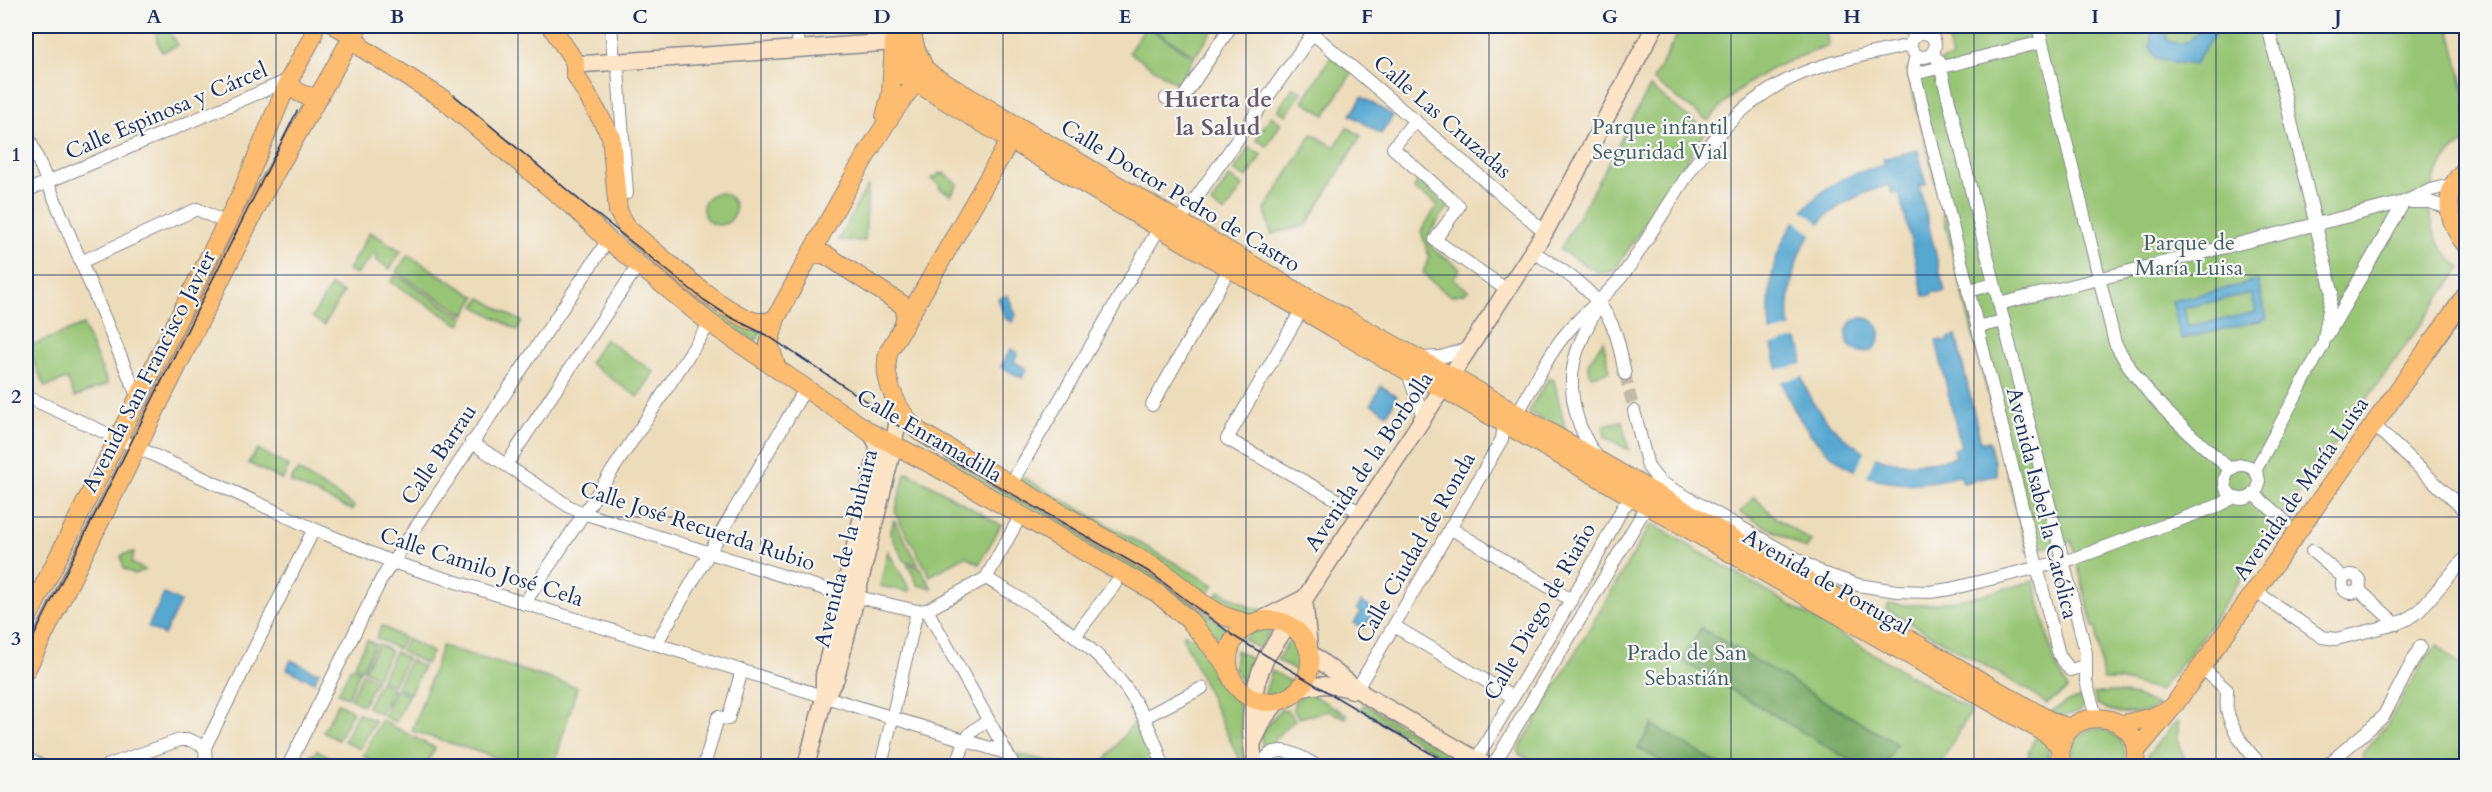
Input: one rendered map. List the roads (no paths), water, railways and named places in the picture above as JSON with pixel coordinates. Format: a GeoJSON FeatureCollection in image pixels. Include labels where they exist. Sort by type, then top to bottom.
{"type":"FeatureCollection","features":[{"type":"Feature","properties":{"kind":"main road","name":"Avenida San Francisco Javier"},"geometry":{"type":"LineString","coordinates":[[27,617],[226,223],[252,169],[289,80],[312,38],[315,26]]}},
{"type":"Feature","properties":{"kind":"main road","name":"Calle Enramadilla"},"geometry":{"type":"LineString","coordinates":[[336,26],[356,31],[362,48],[421,84],[460,113],[579,211],[608,240],[710,323],[871,433],[1157,593],[1190,621],[1228,668],[1237,687],[1252,698]]}},
{"type":"Feature","properties":{"kind":"main road"},"geometry":{"type":"LineString","coordinates":[[551,26],[575,62],[575,74],[611,136],[618,211],[628,229],[726,306],[757,322],[767,322],[776,318]]}},
{"type":"Feature","properties":{"kind":"main road"},"geometry":{"type":"LineString","coordinates":[[910,26],[924,75]]}},
{"type":"Feature","properties":{"kind":"main road","name":"Avenida de la Borbolla"},"geometry":{"type":"LineString","coordinates":[[1255,766],[1251,746],[1252,698],[1260,669],[1287,623],[1533,252],[1655,26]]}},
{"type":"Feature","properties":{"kind":"main road","name":"Avenida San Francisco Javier"},"geometry":{"type":"LineString","coordinates":[[26,670],[263,194],[356,31]]}},
{"type":"Feature","properties":{"kind":"main road"},"geometry":{"type":"LineString","coordinates":[[575,62],[616,66],[799,48],[895,34]]}},
{"type":"Feature","properties":{"kind":"main road"},"geometry":{"type":"LineString","coordinates":[[895,34],[900,66],[906,76],[924,75]]}},
{"type":"Feature","properties":{"kind":"main road"},"geometry":{"type":"LineString","coordinates":[[880,133],[891,94],[895,34]]}},
{"type":"Feature","properties":{"kind":"main road"},"geometry":{"type":"LineString","coordinates":[[777,369],[770,344],[776,318],[880,133],[924,75]]}},
{"type":"Feature","properties":{"kind":"main road","name":"Calle Doctor Pedro de Castro"},"geometry":{"type":"LineString","coordinates":[[924,75],[1014,133],[1169,225],[1412,366],[1448,383]]}},
{"type":"Feature","properties":{"kind":"main road"},"geometry":{"type":"LineString","coordinates":[[289,80],[291,87],[300,93],[309,97],[320,97]]}},
{"type":"Feature","properties":{"kind":"main road"},"geometry":{"type":"LineString","coordinates":[[897,406],[890,382],[887,356],[1014,133]]}},
{"type":"Feature","properties":{"kind":"main road"},"geometry":{"type":"LineString","coordinates":[[2466,169],[2454,184],[2449,208],[2455,230],[2466,245]]}},
{"type":"Feature","properties":{"kind":"main road","name":"Calle Doctor Pedro de Castro"},"geometry":{"type":"LineString","coordinates":[[1169,225],[1230,268],[1305,304]]}},
{"type":"Feature","properties":{"kind":"main road"},"geometry":{"type":"LineString","coordinates":[[812,253],[829,257],[903,305],[906,312],[904,325]]}},
{"type":"Feature","properties":{"kind":"main road","name":"Avenida de María Luisa"},"geometry":{"type":"LineString","coordinates":[[2135,759],[2466,295]]}},
{"type":"Feature","properties":{"kind":"main road","name":"Avenida de Portugal"},"geometry":{"type":"LineString","coordinates":[[1448,383],[1510,419],[1568,460],[1645,491],[2052,722],[2072,728]]}},
{"type":"Feature","properties":{"kind":"main road","name":"Avenida de Portugal"},"geometry":{"type":"LineString","coordinates":[[1448,383],[1470,404],[1562,440],[1602,463],[2047,734],[2059,758]]}},
{"type":"Feature","properties":{"kind":"main road","name":"Calle Enramadilla"},"geometry":{"type":"LineString","coordinates":[[897,406],[920,432],[1163,572],[1202,603],[1224,616],[1255,622],[1269,619],[1287,623]]}},
{"type":"Feature","properties":{"kind":"main road","name":"Avenida de la Buhaira"},"geometry":{"type":"LineString","coordinates":[[850,596],[894,445],[897,406]]}},
{"type":"Feature","properties":{"kind":"main road","name":"Avenida de la Buhaira"},"geometry":{"type":"LineString","coordinates":[[806,766],[824,698],[836,678],[878,450],[871,433]]}},
{"type":"Feature","properties":{"kind":"main road"},"geometry":{"type":"LineString","coordinates":[[1228,668],[1228,655],[1232,643],[1242,630],[1304,599],[1310,667],[1300,689]]}},
{"type":"Feature","properties":{"kind":"main road"},"geometry":{"type":"LineString","coordinates":[[1287,623],[1297,630],[1310,651],[1361,692],[1478,764]]}},
{"type":"Feature","properties":{"kind":"main road"},"geometry":{"type":"LineString","coordinates":[[1252,698],[1265,702],[1278,701],[1313,684],[1333,685],[1361,692]]}},
{"type":"Feature","properties":{"kind":"main road"},"geometry":{"type":"LineString","coordinates":[[1251,746],[1265,717],[1278,701]]}},
{"type":"Feature","properties":{"kind":"main road"},"geometry":{"type":"LineString","coordinates":[[2120,724],[2153,717],[2172,708]]}},
{"type":"Feature","properties":{"kind":"main road"},"geometry":{"type":"LineString","coordinates":[[2059,758],[2072,728],[2087,719],[2096,717],[2120,724],[2129,734],[2135,759]]}},
{"type":"Feature","properties":{"kind":"street"},"geometry":{"type":"LineString","coordinates":[[611,26],[627,193]]}},
{"type":"Feature","properties":{"kind":"street"},"geometry":{"type":"LineString","coordinates":[[797,26],[799,48]]}},
{"type":"Feature","properties":{"kind":"street"},"geometry":{"type":"LineString","coordinates":[[1166,98],[1179,104],[1231,26]]}},
{"type":"Feature","properties":{"kind":"street"},"geometry":{"type":"LineString","coordinates":[[2038,26],[2115,343],[2134,377],[2163,409],[2231,470]]}},
{"type":"Feature","properties":{"kind":"street"},"geometry":{"type":"LineString","coordinates":[[2268,26],[2332,292],[2323,345]]}},
{"type":"Feature","properties":{"kind":"street"},"geometry":{"type":"LineString","coordinates":[[1011,484],[1169,225],[1309,29]]}},
{"type":"Feature","properties":{"kind":"street","name":"Calle Las Cruzadas"},"geometry":{"type":"LineString","coordinates":[[1309,29],[1545,232]]}},
{"type":"Feature","properties":{"kind":"street"},"geometry":{"type":"LineString","coordinates":[[1602,463],[1584,439],[1577,415],[1572,378],[1573,365],[1600,302],[1625,272],[1707,146],[1745,107],[1803,73],[1915,40],[1925,33],[1932,38],[1935,45],[1932,52],[1925,57],[1915,40]]}},
{"type":"Feature","properties":{"kind":"street"},"geometry":{"type":"LineString","coordinates":[[1915,40],[1914,74],[1968,291],[1994,284],[1940,67],[1932,52]]}},
{"type":"Feature","properties":{"kind":"street"},"geometry":{"type":"LineString","coordinates":[[1914,74],[2042,42]]}},
{"type":"Feature","properties":{"kind":"street","name":"Calle Espinosa y Cárcel"},"geometry":{"type":"LineString","coordinates":[[26,191],[289,80]]}},
{"type":"Feature","properties":{"kind":"street"},"geometry":{"type":"LineString","coordinates":[[1415,120],[1393,148],[1460,206],[1435,240],[1507,290]]}},
{"type":"Feature","properties":{"kind":"street"},"geometry":{"type":"LineString","coordinates":[[26,131],[138,398]]}},
{"type":"Feature","properties":{"kind":"street"},"geometry":{"type":"LineString","coordinates":[[1999,304],[2404,202],[2431,190],[2454,184]]}},
{"type":"Feature","properties":{"kind":"street"},"geometry":{"type":"LineString","coordinates":[[2404,202],[2429,202],[2449,208]]}},
{"type":"Feature","properties":{"kind":"street"},"geometry":{"type":"LineString","coordinates":[[2255,471],[2240,465],[2231,470],[2225,481],[2229,493],[2234,497],[2244,499],[2254,495],[2259,486],[2255,471],[2404,202]]}},
{"type":"Feature","properties":{"kind":"street"},"geometry":{"type":"LineString","coordinates":[[81,262],[197,209],[226,223]]}},
{"type":"Feature","properties":{"kind":"street","name":"Calle Barrau"},"geometry":{"type":"LineString","coordinates":[[288,766],[382,578],[608,240]]}},
{"type":"Feature","properties":{"kind":"street"},"geometry":{"type":"LineString","coordinates":[[1533,252],[1582,285],[1600,302],[1615,332],[1625,374]]}},
{"type":"Feature","properties":{"kind":"street"},"geometry":{"type":"LineString","coordinates":[[506,465],[639,264]]}},
{"type":"Feature","properties":{"kind":"street"},"geometry":{"type":"LineString","coordinates":[[1152,405],[1230,268]]}},
{"type":"Feature","properties":{"kind":"street","name":"Avenida Isabel la Católica"},"geometry":{"type":"LineString","coordinates":[[1994,284],[2086,653],[2085,666],[2096,717]]}},
{"type":"Feature","properties":{"kind":"street","name":"Avenida Isabel la Católica"},"geometry":{"type":"LineString","coordinates":[[1968,291],[2059,655],[2070,670],[2085,666]]}},
{"type":"Feature","properties":{"kind":"street","name":"Calle Ciudad de Ronda"},"geometry":{"type":"LineString","coordinates":[[1361,692],[1394,626],[1502,439],[1510,419],[1562,339],[1581,316],[1600,302]]}},
{"type":"Feature","properties":{"kind":"street"},"geometry":{"type":"LineString","coordinates":[[1305,304],[1227,439],[1360,512]]}},
{"type":"Feature","properties":{"kind":"street"},"geometry":{"type":"LineString","coordinates":[[1977,327],[2004,321]]}},
{"type":"Feature","properties":{"kind":"street"},"geometry":{"type":"LineString","coordinates":[[524,604],[710,323]]}},
{"type":"Feature","properties":{"kind":"street","name":"Avenida de la Borbolla"},"geometry":{"type":"LineString","coordinates":[[1412,366],[1470,348]]}},
{"type":"Feature","properties":{"kind":"street"},"geometry":{"type":"LineString","coordinates":[[1412,366],[1424,417]]}},
{"type":"Feature","properties":{"kind":"street"},"geometry":{"type":"LineString","coordinates":[[656,644],[803,393],[803,386]]}},
{"type":"Feature","properties":{"kind":"street","name":"Calle Camilo José Cela"},"geometry":{"type":"LineString","coordinates":[[26,399],[34,400],[117,440],[392,562],[1006,753]]}},
{"type":"Feature","properties":{"kind":"street","name":"Avenida de Portugal"},"geometry":{"type":"LineString","coordinates":[[1470,404],[1490,408],[1550,443],[1562,440]]}},
{"type":"Feature","properties":{"kind":"street"},"geometry":{"type":"LineString","coordinates":[[1634,411],[1648,467],[1645,491]]}},
{"type":"Feature","properties":{"kind":"street"},"geometry":{"type":"LineString","coordinates":[[1562,440],[1574,429],[1577,415]]}},
{"type":"Feature","properties":{"kind":"street"},"geometry":{"type":"LineString","coordinates":[[2374,425],[2466,512]]}},
{"type":"Feature","properties":{"kind":"street","name":"Calle José Recuerda Rubio"},"geometry":{"type":"LineString","coordinates":[[471,442],[570,507],[583,513],[850,596],[922,610]]}},
{"type":"Feature","properties":{"kind":"street"},"geometry":{"type":"LineString","coordinates":[[1645,491],[1648,467]]}},
{"type":"Feature","properties":{"kind":"street"},"geometry":{"type":"LineString","coordinates":[[1645,491],[1825,574],[1858,585],[1880,589],[1930,592],[1974,584],[2063,562],[2205,510],[2234,497]]}},
{"type":"Feature","properties":{"kind":"street","name":"Calle Diego de Riaño"},"geometry":{"type":"LineString","coordinates":[[1478,764],[1623,507],[1645,491]]}},
{"type":"Feature","properties":{"kind":"street","name":"Calle Diego de Riaño"},"geometry":{"type":"LineString","coordinates":[[1493,766],[1645,491]]}},
{"type":"Feature","properties":{"kind":"street"},"geometry":{"type":"LineString","coordinates":[[2254,495],[2286,522]]}},
{"type":"Feature","properties":{"kind":"street"},"geometry":{"type":"LineString","coordinates":[[881,766],[892,716],[922,610],[986,578],[1021,515]]}},
{"type":"Feature","properties":{"kind":"street"},"geometry":{"type":"LineString","coordinates":[[1450,528],[1571,600]]}},
{"type":"Feature","properties":{"kind":"street"},"geometry":{"type":"LineString","coordinates":[[206,766],[205,747],[314,529]]}},
{"type":"Feature","properties":{"kind":"street"},"geometry":{"type":"LineString","coordinates":[[2312,551],[2344,578],[2342,586],[2345,592],[2354,593],[2359,590],[2396,624]]}},
{"type":"Feature","properties":{"kind":"street"},"geometry":{"type":"LineString","coordinates":[[2255,591],[2322,637],[2336,639],[2396,624],[2419,611],[2466,557]]}},
{"type":"Feature","properties":{"kind":"street"},"geometry":{"type":"LineString","coordinates":[[1797,576],[1825,574]]}},
{"type":"Feature","properties":{"kind":"street"},"geometry":{"type":"LineString","coordinates":[[986,578],[1076,635],[1103,658],[1125,685],[1145,717],[1163,766]]}},
{"type":"Feature","properties":{"kind":"street"},"geometry":{"type":"LineString","coordinates":[[1076,635],[1115,584]]}},
{"type":"Feature","properties":{"kind":"street"},"geometry":{"type":"LineString","coordinates":[[922,610],[1014,766]]}},
{"type":"Feature","properties":{"kind":"street"},"geometry":{"type":"LineString","coordinates":[[1394,626],[1514,697]]}},
{"type":"Feature","properties":{"kind":"street"},"geometry":{"type":"LineString","coordinates":[[2326,766],[2383,717],[2420,647]]}},
{"type":"Feature","properties":{"kind":"street"},"geometry":{"type":"LineString","coordinates":[[2201,667],[2227,690],[2228,711],[2234,726],[2255,759],[2263,766]]}},
{"type":"Feature","properties":{"kind":"street"},"geometry":{"type":"LineString","coordinates":[[704,766],[718,717],[728,719],[742,670]]}},
{"type":"Feature","properties":{"kind":"street"},"geometry":{"type":"LineString","coordinates":[[1145,717],[1202,688]]}},
{"type":"Feature","properties":{"kind":"street"},"geometry":{"type":"LineString","coordinates":[[957,766],[965,739],[973,729],[987,722]]}},
{"type":"Feature","properties":{"kind":"street"},"geometry":{"type":"LineString","coordinates":[[106,766],[180,740],[190,740],[205,747]]}},
{"type":"Feature","properties":{"kind":"street"},"geometry":{"type":"LineString","coordinates":[[1262,766],[1263,762],[1274,753],[1285,751],[1296,754],[1317,766]]}},
{"type":"Feature","properties":{"kind":"street"},"geometry":{"type":"LineString","coordinates":[[26,758],[43,766]]}},
{"type":"Feature","properties":{"kind":"water"},"geometry":{"type":"Polygon","coordinates":[[[2152,26],[2163,26],[2168,41],[2178,44],[2188,41],[2206,26],[2217,26],[2216,33],[2194,65],[2156,59],[2150,47],[2152,26]]]}},
{"type":"Feature","properties":{"kind":"water"},"geometry":{"type":"Polygon","coordinates":[[[1362,97],[1393,116],[1381,134],[1351,115],[1362,97]]]}},
{"type":"Feature","properties":{"kind":"water"},"geometry":{"type":"Polygon","coordinates":[[[1918,150],[1926,184],[1919,186],[1945,292],[1934,291],[1931,295],[1924,296],[1899,192],[1892,193],[1889,185],[1870,191],[1837,208],[1823,219],[1812,233],[1796,266],[1791,286],[1789,322],[1802,352],[1802,379],[1822,415],[1859,449],[1888,461],[1904,463],[1920,463],[1956,457],[1954,449],[1961,447],[1936,341],[1942,340],[1945,343],[1949,338],[1956,336],[1981,443],[1989,441],[1997,475],[1963,483],[1961,476],[1911,483],[1880,480],[1849,468],[1823,448],[1802,423],[1786,393],[1775,361],[1770,327],[1770,294],[1775,263],[1786,235],[1804,209],[1826,189],[1841,180],[1885,165],[1883,159],[1918,150]]]}},
{"type":"Feature","properties":{"kind":"water"},"geometry":{"type":"Polygon","coordinates":[[[2258,281],[2267,319],[2181,339],[2172,301],[2258,281]],[[2251,293],[2184,308],[2188,327],[2256,312],[2251,293]]]}},
{"type":"Feature","properties":{"kind":"water"},"geometry":{"type":"Polygon","coordinates":[[[1008,295],[1016,316],[1012,322],[1005,318],[998,299],[1008,295]]]}},
{"type":"Feature","properties":{"kind":"water"},"geometry":{"type":"Polygon","coordinates":[[[1863,318],[1875,323],[1880,335],[1875,347],[1863,352],[1851,347],[1846,335],[1851,323],[1863,318]]]}},
{"type":"Feature","properties":{"kind":"water"},"geometry":{"type":"Polygon","coordinates":[[[1011,349],[1018,353],[1014,362],[1027,369],[1022,378],[1001,367],[1011,349]]]}},
{"type":"Feature","properties":{"kind":"water"},"geometry":{"type":"Polygon","coordinates":[[[1381,386],[1397,396],[1387,414],[1371,404],[1381,386]]]}},
{"type":"Feature","properties":{"kind":"water"},"geometry":{"type":"Polygon","coordinates":[[[164,594],[180,602],[164,635],[148,627],[164,594]]]}},
{"type":"Feature","properties":{"kind":"water"},"geometry":{"type":"Polygon","coordinates":[[[1361,602],[1375,610],[1364,629],[1354,623],[1361,612],[1357,609],[1361,602]]]}},
{"type":"Feature","properties":{"kind":"water"},"geometry":{"type":"Polygon","coordinates":[[[291,660],[315,672],[319,671],[314,682],[287,669],[291,660]]]}},
{"type":"Feature","properties":{"kind":"tunnel"},"geometry":{"type":"LineString","coordinates":[[1625,374],[1634,411]]}},
{"type":"Feature","properties":{"kind":"tram line"},"geometry":{"type":"LineString","coordinates":[[454,95],[584,204],[704,300],[730,317],[770,337],[935,450],[1151,573],[1235,637],[1452,766]]}},
{"type":"Feature","properties":{"kind":"tram line"},"geometry":{"type":"LineString","coordinates":[[26,652],[297,111]]}},
{"type":"Feature","properties":{"kind":"district","name":"Huerta de la Salud"},"geometry":{"type":"Point","coordinates":[1218,113]}},
{"type":"Feature","properties":{"kind":"park label","name":"Parque infantil Seguridad Vial"},"geometry":{"type":"Point","coordinates":[1660,138]}},
{"type":"Feature","properties":{"kind":"park label","name":"Parque de María Luisa"},"geometry":{"type":"Point","coordinates":[2189,254]}},
{"type":"Feature","properties":{"kind":"park label","name":"Prado de San Sebastián"},"geometry":{"type":"Point","coordinates":[1687,664]}}]}
